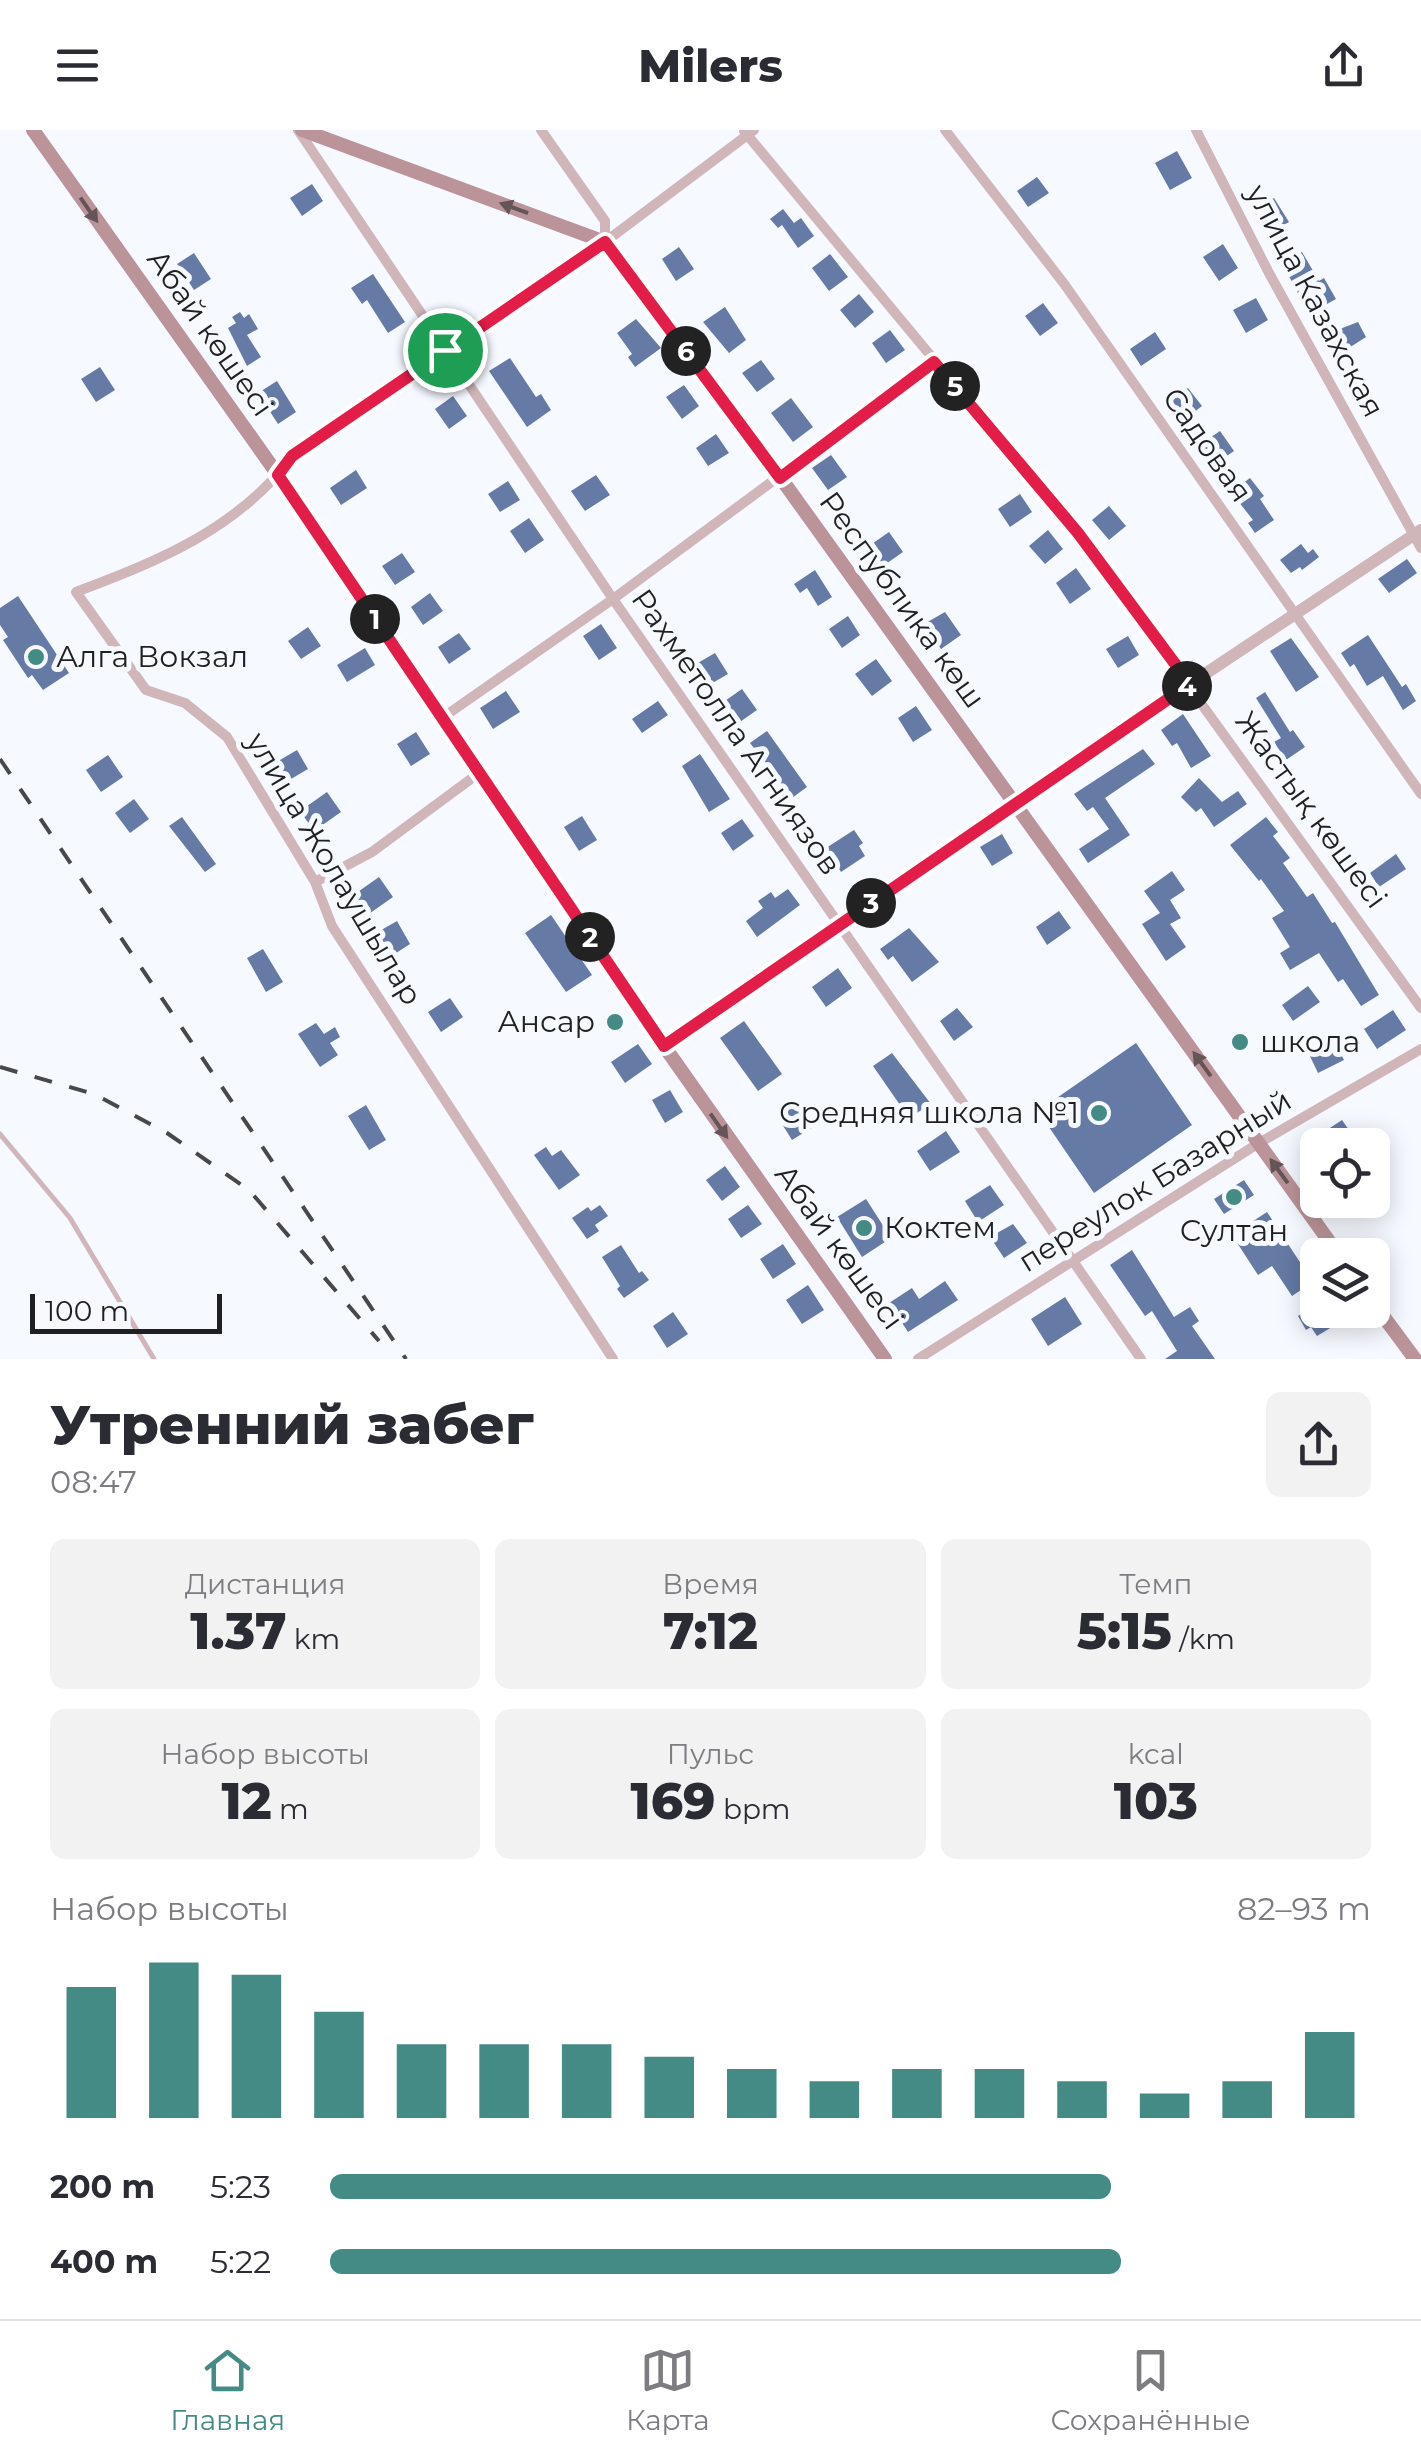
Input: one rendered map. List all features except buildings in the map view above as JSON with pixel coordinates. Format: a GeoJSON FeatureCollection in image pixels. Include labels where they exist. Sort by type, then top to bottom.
{"type":"FeatureCollection","features":[{"type":"Feature","properties":{"kind":"main road","name":"Абай көшесі"},"geometry":{"type":"LineString","coordinates":[[33,130],[278,475],[664,1046],[886,1359]]}},
{"type":"Feature","properties":{"kind":"main road"},"geometry":{"type":"LineString","coordinates":[[300,130],[605,242]]}},
{"type":"Feature","properties":{"kind":"main road","name":"Республика көш"},"geometry":{"type":"LineString","coordinates":[[605,242],[780,478],[1327,1238]]}},
{"type":"Feature","properties":{"kind":"main road"},"geometry":{"type":"LineString","coordinates":[[1390,1326],[1414,1359]]}},
{"type":"Feature","properties":{"kind":"street","name":"Рахметолла Агниязов"},"geometry":{"type":"LineString","coordinates":[[300,130],[613,599],[1140,1359]]}},
{"type":"Feature","properties":{"kind":"street"},"geometry":{"type":"LineString","coordinates":[[541,130],[605,221],[605,242]]}},
{"type":"Feature","properties":{"kind":"street","name":"Садовая"},"geometry":{"type":"LineString","coordinates":[[945,130],[1065,285],[1421,794]]}},
{"type":"Feature","properties":{"kind":"street","name":"улица Казахская"},"geometry":{"type":"LineString","coordinates":[[1196,130],[1269,273],[1418,538]]}},
{"type":"Feature","properties":{"kind":"street"},"geometry":{"type":"LineString","coordinates":[[278,475],[292,456],[605,242],[748,132]]}},
{"type":"Feature","properties":{"kind":"street","name":"Жастық көшесі"},"geometry":{"type":"LineString","coordinates":[[748,132],[1078,533],[1421,1008]]}},
{"type":"Feature","properties":{"kind":"street"},"geometry":{"type":"LineString","coordinates":[[442,718],[613,599],[934,362]]}},
{"type":"Feature","properties":{"kind":"street","name":"улица Жолаушылар"},"geometry":{"type":"LineString","coordinates":[[278,475],[260,495],[203,536],[156,562],[76,592],[146,690],[185,704],[227,736],[315,882],[332,926],[613,1359]]}},
{"type":"Feature","properties":{"kind":"street"},"geometry":{"type":"LineString","coordinates":[[664,1046],[1190,684],[1418,538]]}},
{"type":"Feature","properties":{"kind":"street"},"geometry":{"type":"LineString","coordinates":[[315,882],[372,852],[480,773]]}},
{"type":"Feature","properties":{"kind":"street","name":"переулок Базарный"},"geometry":{"type":"LineString","coordinates":[[918,1359],[1259,1144],[1421,1049]]}},
{"type":"Feature","properties":{"kind":"lane"},"geometry":{"type":"LineString","coordinates":[[0,1134],[70,1218],[154,1359]]}},
{"type":"Feature","properties":{"kind":"railway"},"geometry":{"type":"LineString","coordinates":[[0,759],[406,1359]]}},
{"type":"Feature","properties":{"kind":"railway"},"geometry":{"type":"LineString","coordinates":[[0,1067],[94,1094],[167,1133],[249,1190],[379,1341]]}},
{"type":"Feature","properties":{"kind":"place","name":"Алга Вокзал"},"geometry":{"type":"Point","coordinates":[36,657]}},
{"type":"Feature","properties":{"kind":"place","name":"Ансар"},"geometry":{"type":"Point","coordinates":[615,1022]}},
{"type":"Feature","properties":{"kind":"place","name":"школа"},"geometry":{"type":"Point","coordinates":[1240,1042]}},
{"type":"Feature","properties":{"kind":"place","name":"Средняя школа №1"},"geometry":{"type":"Point","coordinates":[1099,1113]}},
{"type":"Feature","properties":{"kind":"place","name":"Султан"},"geometry":{"type":"Point","coordinates":[1234,1197]}},
{"type":"Feature","properties":{"kind":"place","name":"Коктем"},"geometry":{"type":"Point","coordinates":[864,1228]}},
{"type":"Feature","properties":{"kind":"route"},"geometry":{"type":"LineString","coordinates":[[605,242],[780,478],[934,362],[1078,533],[1190,684],[664,1046],[278,475],[292,456],[445,350],[605,242]]}}]}
